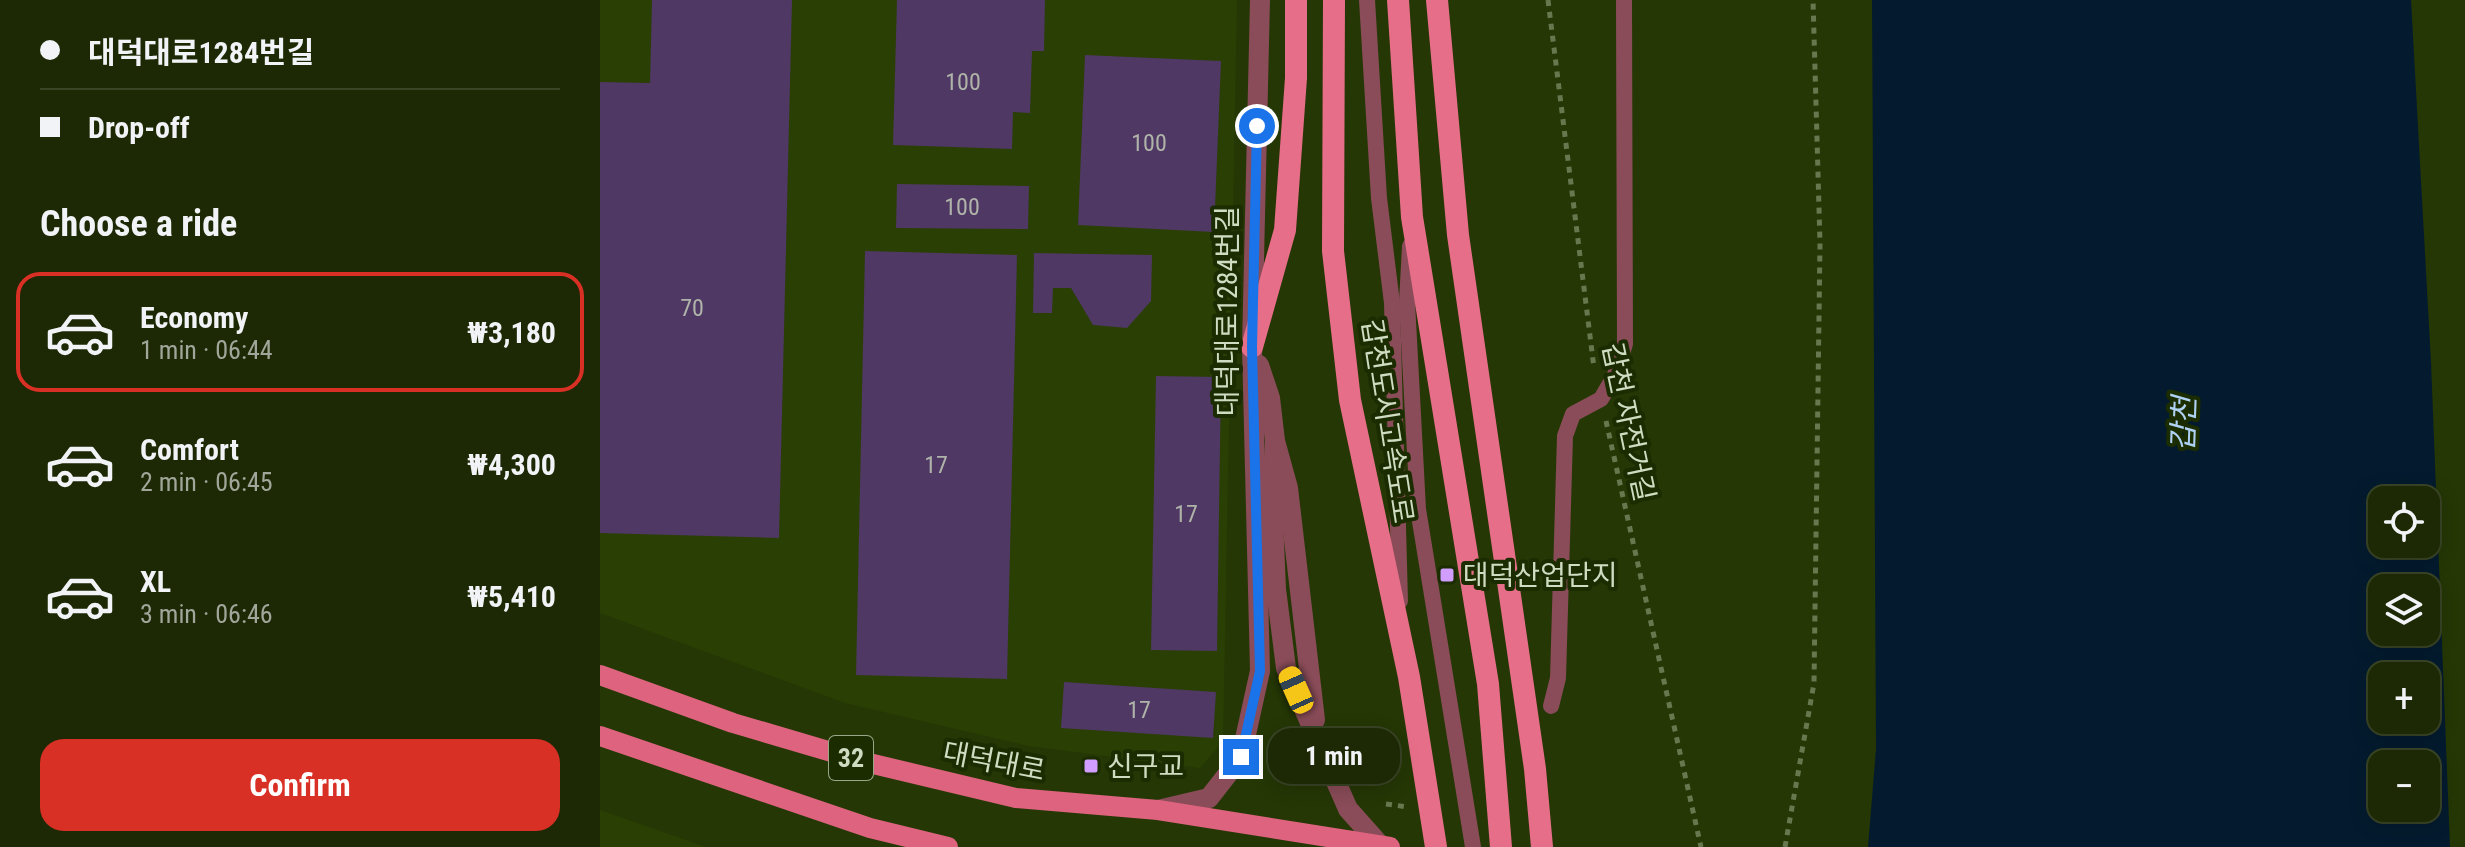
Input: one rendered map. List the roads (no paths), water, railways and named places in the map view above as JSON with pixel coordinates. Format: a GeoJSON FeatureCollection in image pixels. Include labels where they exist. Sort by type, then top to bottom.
{"type":"FeatureCollection","features":[{"type":"Feature","properties":{"kind":"highway"},"geometry":{"type":"LineString","coordinates":[[1252,347],[1285,230],[1296,78],[1296,0]]}},
{"type":"Feature","properties":{"kind":"highway","name":"갑천도시고속도로"},"geometry":{"type":"LineString","coordinates":[[1334,0],[1333,251],[1350,400],[1409,677],[1436,847]]}},
{"type":"Feature","properties":{"kind":"highway","name":"갑천도시고속도로"},"geometry":{"type":"LineString","coordinates":[[1398,0],[1412,217],[1488,684],[1501,847]]}},
{"type":"Feature","properties":{"kind":"highway"},"geometry":{"type":"LineString","coordinates":[[1437,0],[1458,235],[1535,769],[1542,847]]}},
{"type":"Feature","properties":{"kind":"main road","name":"대덕대로"},"geometry":{"type":"LineString","coordinates":[[600,675],[733,723],[869,763],[1016,798],[1158,810],[1385,846]]}},
{"type":"Feature","properties":{"kind":"main road","name":"32"},"geometry":{"type":"LineString","coordinates":[[600,736],[856,823],[948,847]]}},
{"type":"Feature","properties":{"kind":"street","name":"대덕대로1284번길"},"geometry":{"type":"LineString","coordinates":[[1158,810],[1209,798],[1241,757],[1260,671],[1252,347],[1260,0]]}},
{"type":"Feature","properties":{"kind":"street"},"geometry":{"type":"LineString","coordinates":[[1252,347],[1270,398],[1275,441],[1272,493],[1276,589],[1286,668],[1348,809],[1385,846]]}},
{"type":"Feature","properties":{"kind":"lane"},"geometry":{"type":"LineString","coordinates":[[1367,0],[1379,198],[1392,303],[1400,522],[1400,639]]}},
{"type":"Feature","properties":{"kind":"lane"},"geometry":{"type":"LineString","coordinates":[[1551,706],[1558,678],[1565,436],[1573,414],[1601,399],[1615,375],[1625,344],[1624,0]]}},
{"type":"Feature","properties":{"kind":"lane"},"geometry":{"type":"LineString","coordinates":[[1412,217],[1407,302],[1418,509],[1473,847]]}},
{"type":"Feature","properties":{"kind":"water","name":"갑천"},"geometry":{"type":"Polygon","coordinates":[[[1872,0],[2411,0],[2436,486],[2368,486],[2368,558],[2439,558],[2439,574],[2368,574],[2368,646],[2440,646],[2440,592],[2450,847],[1868,847],[1876,749],[1872,0]]]}},
{"type":"Feature","properties":{"kind":"place","name":"대덕산업단지"},"geometry":{"type":"Point","coordinates":[1447,575]}},
{"type":"Feature","properties":{"kind":"place","name":"신구교"},"geometry":{"type":"Point","coordinates":[1091,766]}}]}
